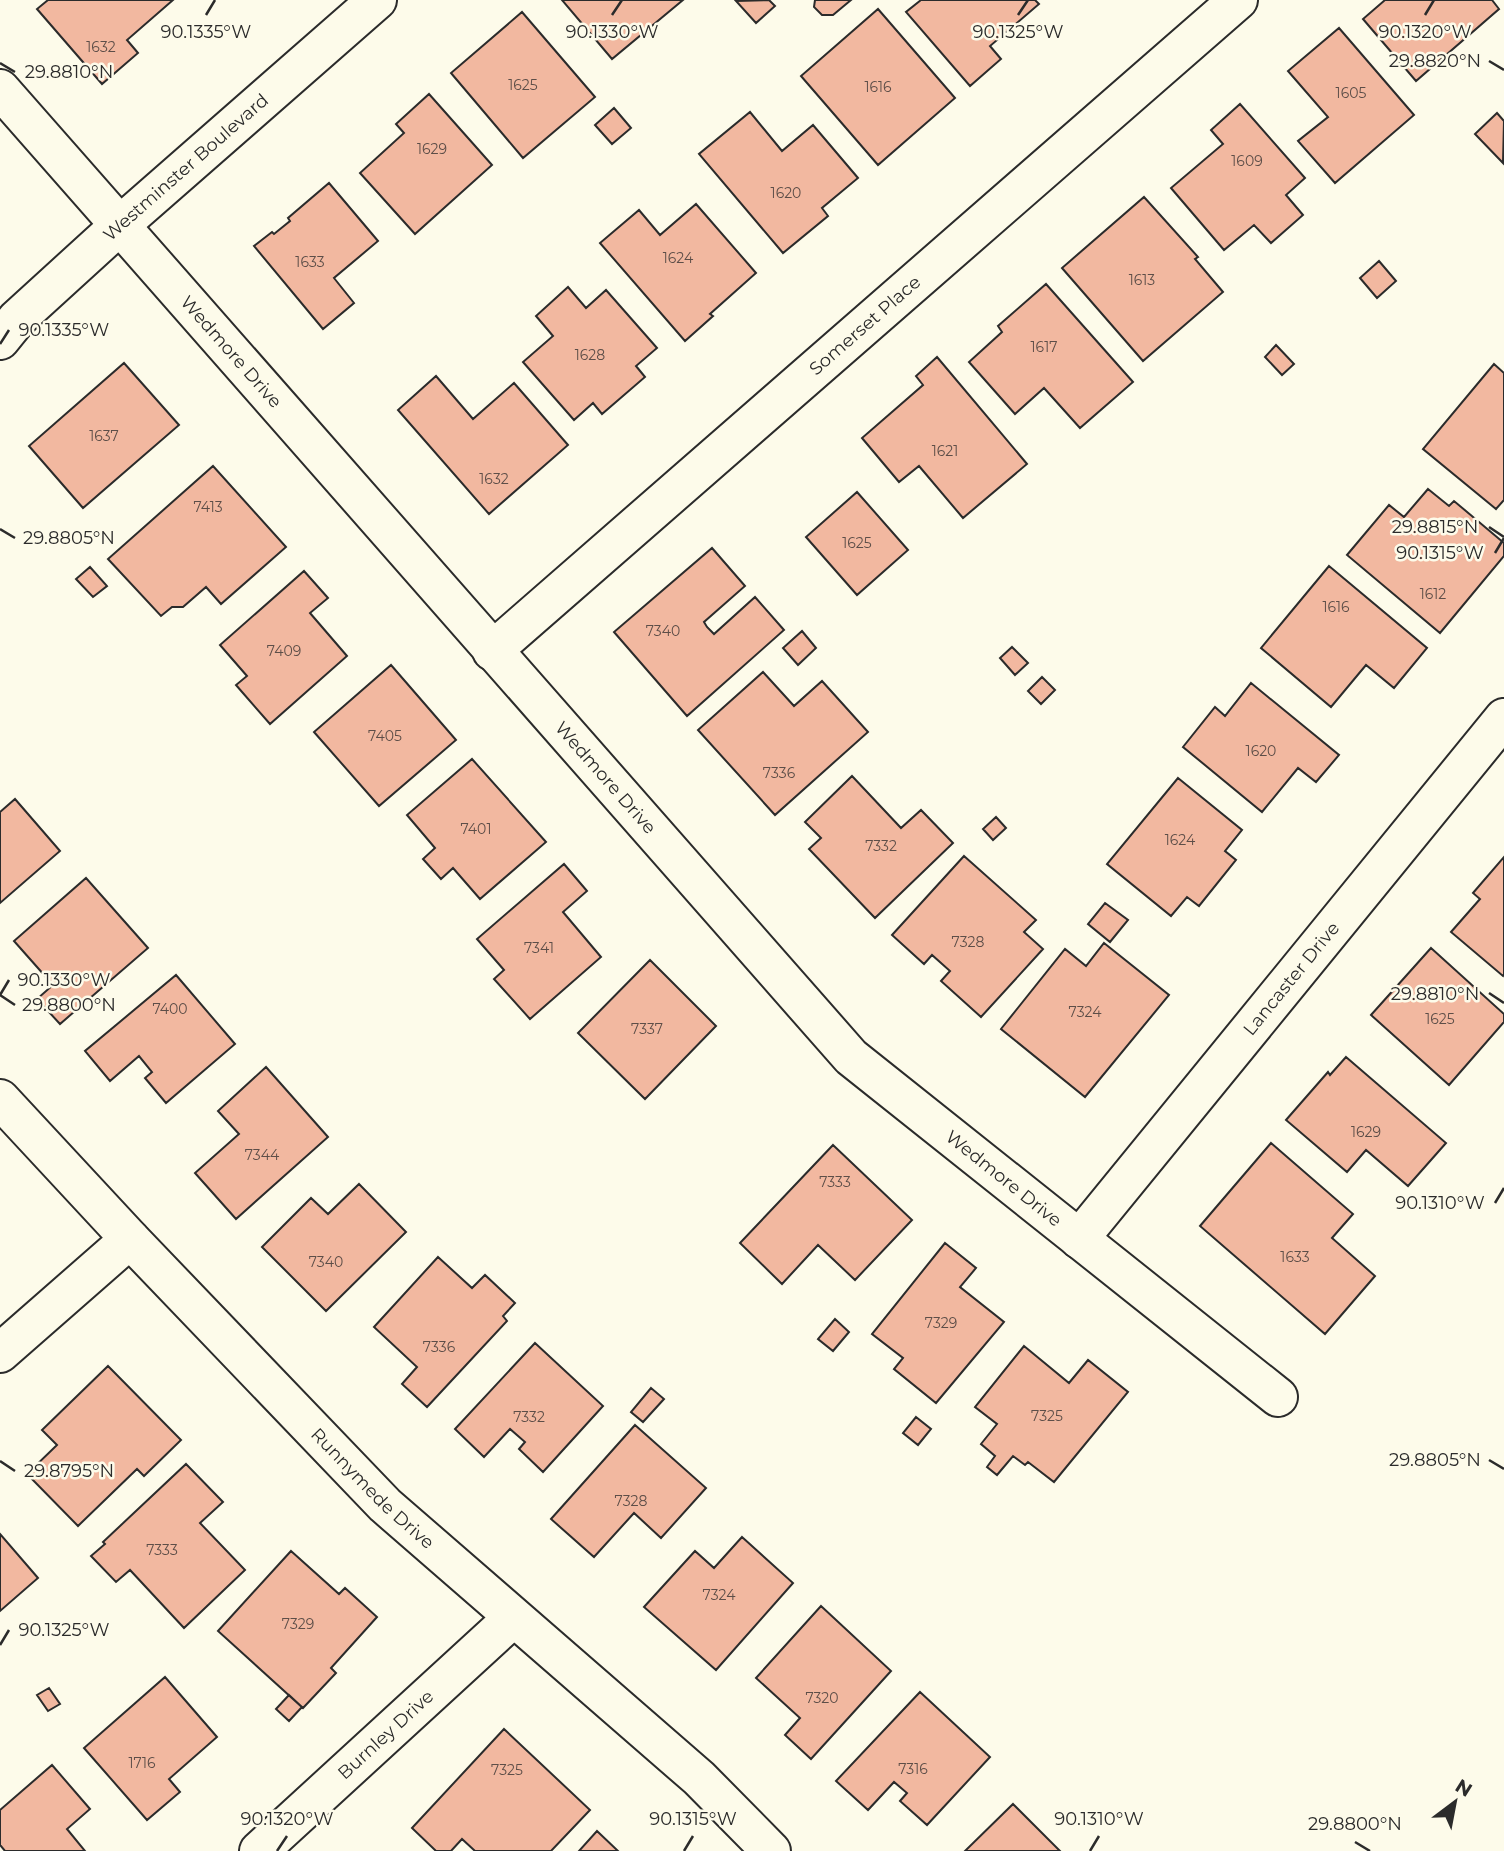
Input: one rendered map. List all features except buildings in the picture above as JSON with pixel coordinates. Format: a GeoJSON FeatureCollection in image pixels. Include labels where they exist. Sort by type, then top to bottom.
{"type":"FeatureCollection","features":[{"type":"Feature","properties":{"kind":"street","name":"Westminster Boulevard"},"geometry":{"type":"LineString","coordinates":[[0,340],[17,319],[119,226],[377,0]]}},
{"type":"Feature","properties":{"kind":"street","name":"Somerset Place"},"geometry":{"type":"LineString","coordinates":[[492,651],[1238,0]]}},
{"type":"Feature","properties":{"kind":"street","name":"Wedmore Drive"},"geometry":{"type":"LineString","coordinates":[[0,89],[851,1057],[1278,1397]]}},
{"type":"Feature","properties":{"kind":"street","name":"Lancaster Drive"},"geometry":{"type":"LineString","coordinates":[[1079,1239],[1504,718]]}},
{"type":"Feature","properties":{"kind":"street","name":"Runnymede Drive"},"geometry":{"type":"LineString","coordinates":[[0,1099],[130,1240],[385,1505],[699,1778],[771,1851]]}},
{"type":"Feature","properties":{"kind":"street"},"geometry":{"type":"LineString","coordinates":[[0,1353],[130,1240]]}},
{"type":"Feature","properties":{"kind":"street","name":"Burnley Drive"},"geometry":{"type":"LineString","coordinates":[[259,1851],[513,1618]]}}]}
